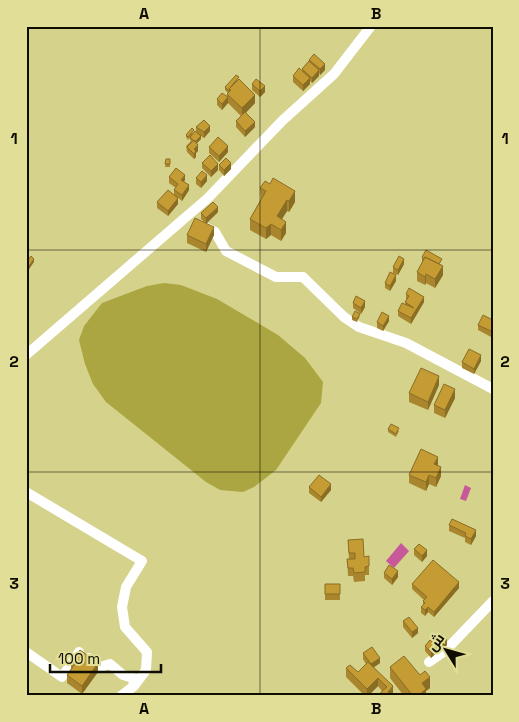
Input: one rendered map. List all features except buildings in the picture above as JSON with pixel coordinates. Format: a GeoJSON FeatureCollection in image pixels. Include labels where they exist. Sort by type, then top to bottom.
{"type":"FeatureCollection","features":[{"type":"Feature","properties":{"kind":"street"},"geometry":{"type":"LineString","coordinates":[[26,355],[208,198],[299,104],[334,74],[371,26]]}},
{"type":"Feature","properties":{"kind":"street"},"geometry":{"type":"LineString","coordinates":[[186,217],[215,232],[226,251],[276,277],[303,277],[344,317],[359,327],[406,343],[493,389]]}},
{"type":"Feature","properties":{"kind":"street"},"geometry":{"type":"LineString","coordinates":[[26,492],[142,561],[126,587],[122,607],[125,626],[147,652],[146,670],[134,686],[121,696]]}},
{"type":"Feature","properties":{"kind":"street"},"geometry":{"type":"LineString","coordinates":[[429,662],[445,651],[493,601]]}},
{"type":"Feature","properties":{"kind":"street"},"geometry":{"type":"LineString","coordinates":[[26,652],[62,677],[80,650],[100,667],[110,664],[123,676],[133,678],[134,686]]}},
{"type":"Feature","properties":{"kind":"shaded area"},"geometry":{"type":"Polygon","coordinates":[[[164,283],[181,285],[217,299],[278,335],[305,358],[323,382],[321,403],[276,470],[254,487],[243,492],[220,490],[206,482],[106,402],[93,384],[85,364],[79,340],[84,326],[102,303],[147,286],[164,283]]]}},
{"type":"Feature","properties":{"kind":"shaded area"},"geometry":{"type":"Polygon","coordinates":[[[465,485],[471,488],[466,501],[460,499],[465,485]]]}},
{"type":"Feature","properties":{"kind":"shaded area"},"geometry":{"type":"Polygon","coordinates":[[[401,543],[409,551],[394,568],[386,561],[401,543]]]}}]}
